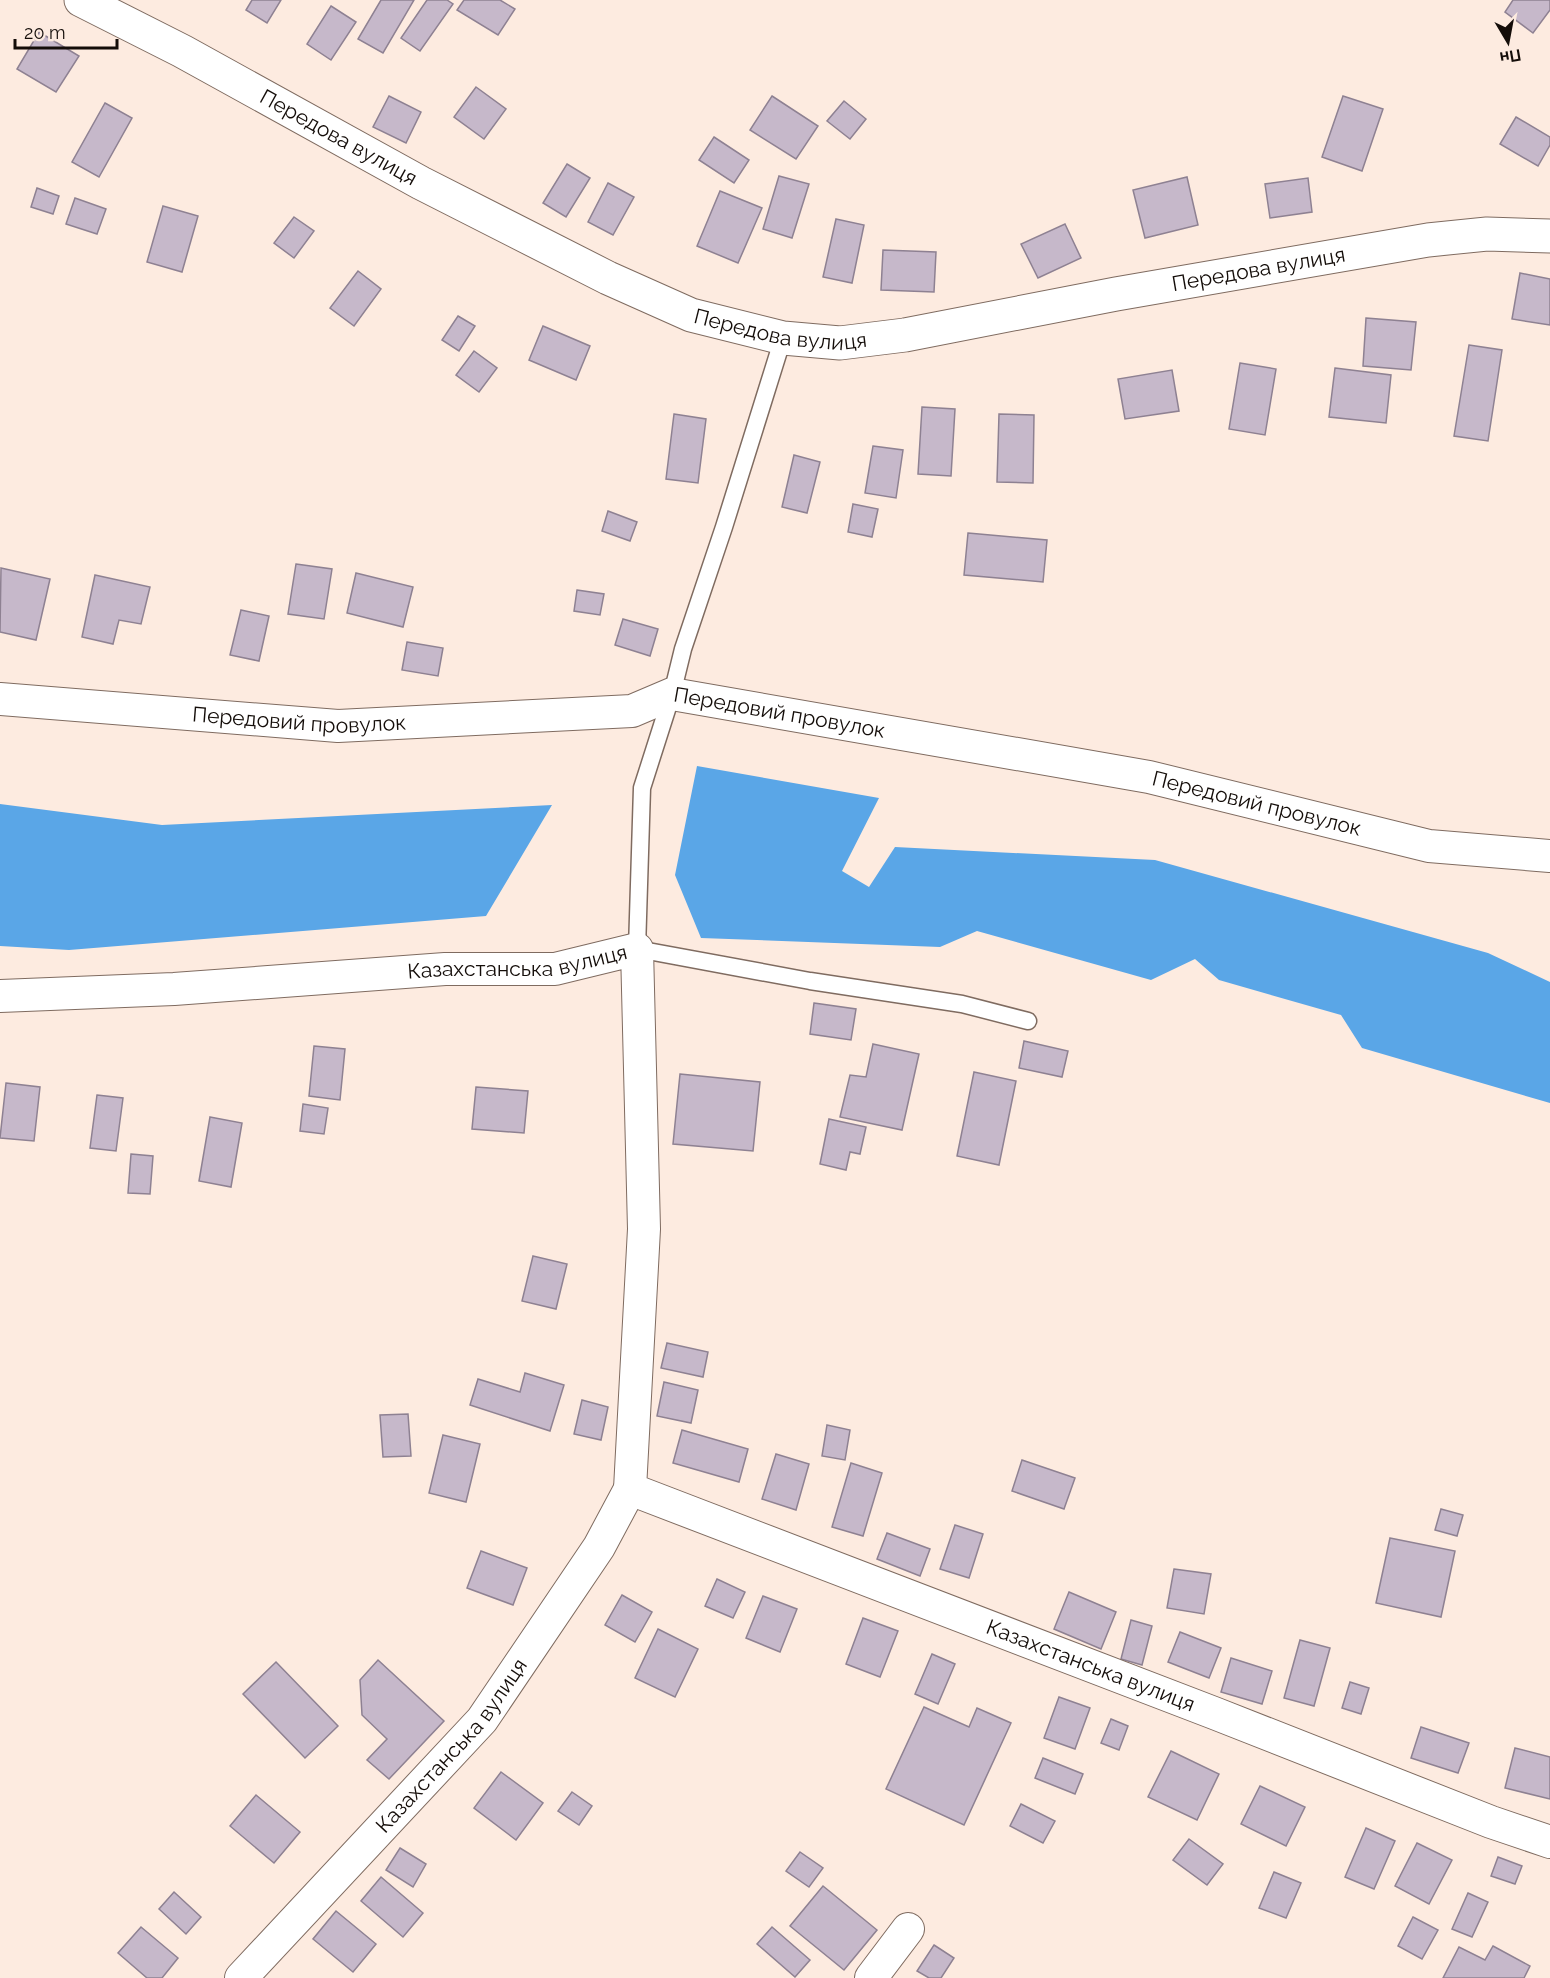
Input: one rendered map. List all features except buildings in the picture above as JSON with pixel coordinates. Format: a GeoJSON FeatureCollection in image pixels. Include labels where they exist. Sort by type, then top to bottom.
{"type":"FeatureCollection","features":[{"type":"Feature","properties":{"kind":"street","name":"Передова вулиця"},"geometry":{"type":"LineString","coordinates":[[81,0],[182,51],[421,183],[608,278],[691,315],[783,338],[840,343],[905,335],[1116,294],[1428,240],[1487,234],[1550,236]]}},
{"type":"Feature","properties":{"kind":"street","name":"Передовий провулок"},"geometry":{"type":"LineString","coordinates":[[0,699],[338,726],[632,711],[672,694],[1149,777],[1430,846],[1550,856]]}},
{"type":"Feature","properties":{"kind":"street","name":"Казахстанська вулиця"},"geometry":{"type":"LineString","coordinates":[[0,996],[174,989],[445,969],[555,969],[637,949],[644,1229],[630,1489],[598,1547],[482,1720],[242,1978]]}},
{"type":"Feature","properties":{"kind":"street","name":"Казахстанська вулиця"},"geometry":{"type":"LineString","coordinates":[[630,1489],[1192,1704],[1491,1822],[1550,1842]]}},
{"type":"Feature","properties":{"kind":"street"},"geometry":{"type":"LineString","coordinates":[[871,1978],[908,1929]]}},
{"type":"Feature","properties":{"kind":"lane"},"geometry":{"type":"LineString","coordinates":[[783,338],[683,649],[672,694],[642,788],[637,949],[810,981],[962,1004],[1028,1021]]}},
{"type":"Feature","properties":{"kind":"water"},"geometry":{"type":"Polygon","coordinates":[[[697,766],[879,798],[842,871],[869,887],[895,847],[1155,860],[1488,953],[1550,982],[1550,1103],[1362,1048],[1341,1015],[1219,980],[1195,959],[1151,980],[977,931],[940,947],[701,938],[675,875],[697,766]]]}},
{"type":"Feature","properties":{"kind":"water"},"geometry":{"type":"Polygon","coordinates":[[[0,804],[162,825],[552,805],[486,916],[69,950],[0,946],[0,804]]]}}]}
